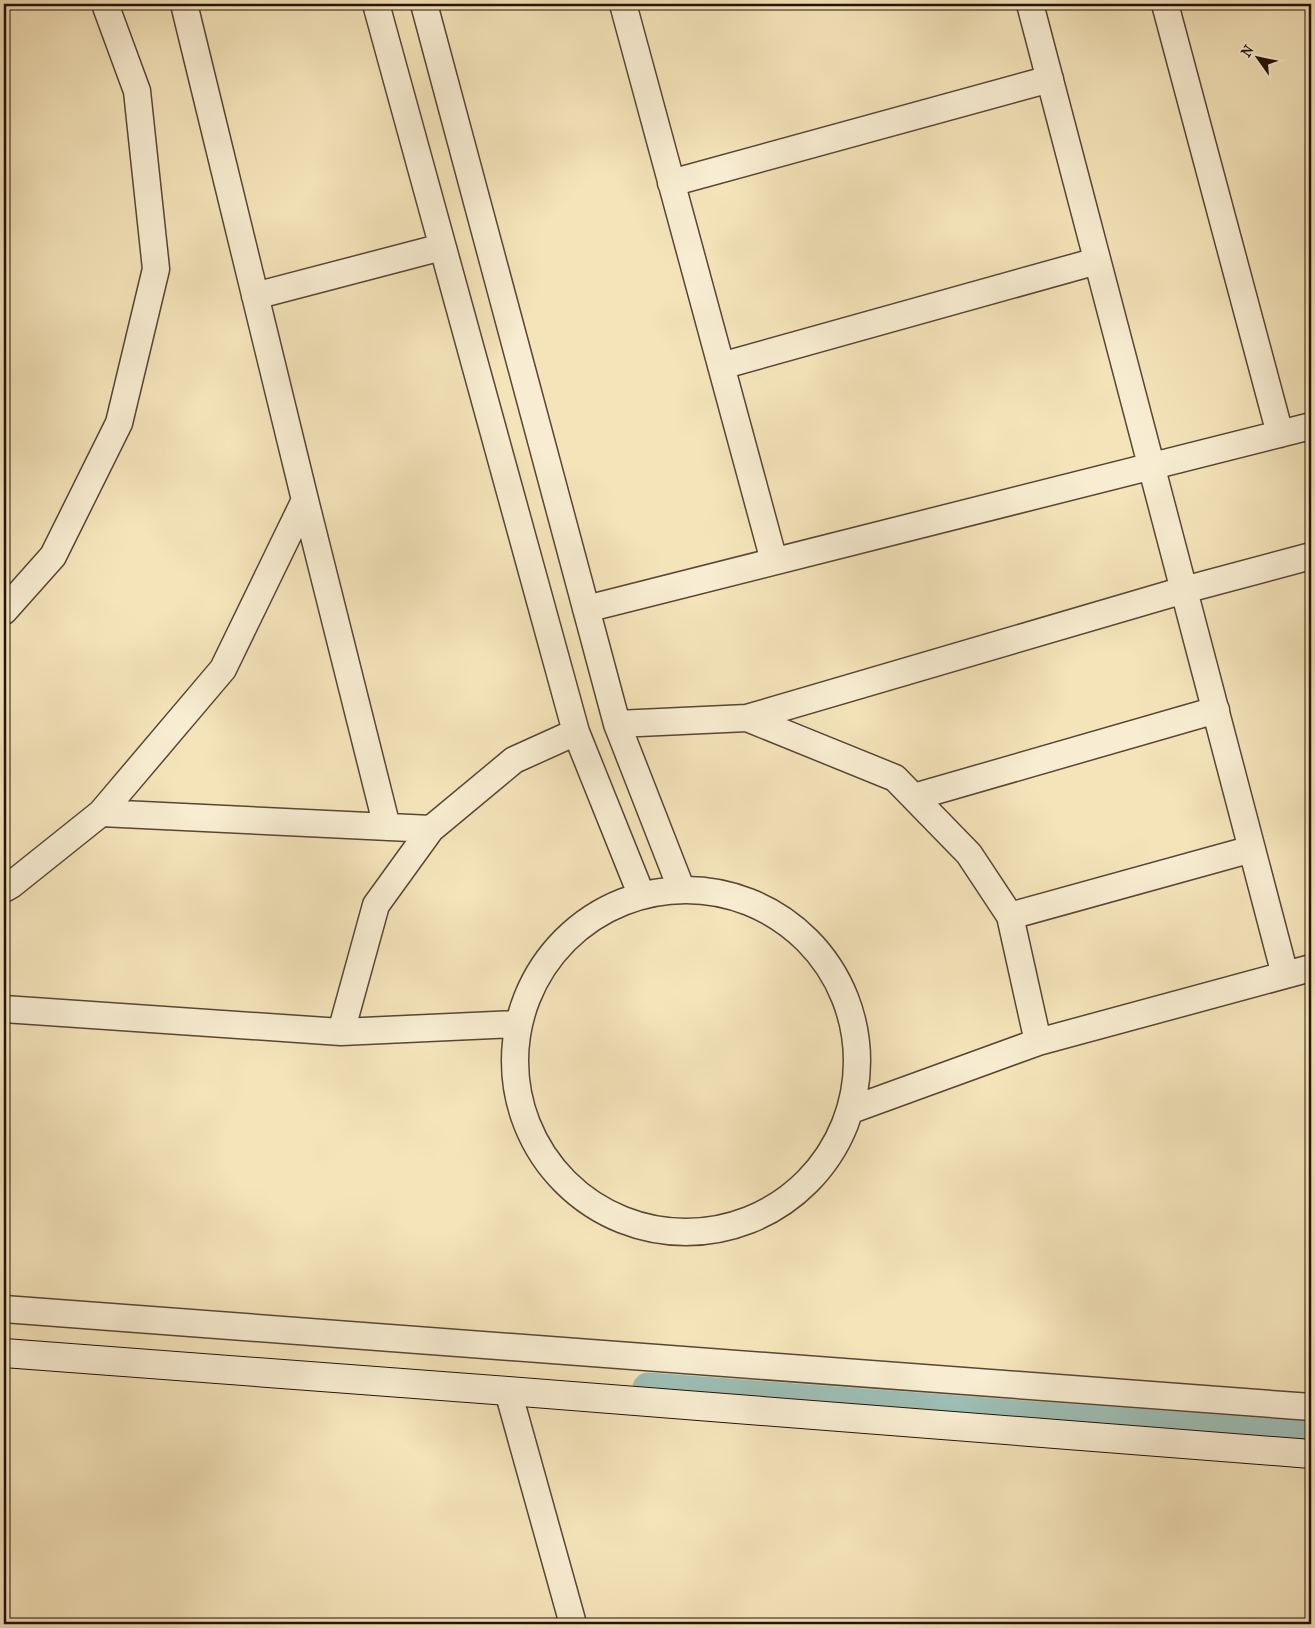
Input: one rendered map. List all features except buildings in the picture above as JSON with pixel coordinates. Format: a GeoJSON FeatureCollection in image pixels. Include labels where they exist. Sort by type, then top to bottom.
{"type":"FeatureCollection","features":[{"type":"Feature","properties":{"kind":"street"},"geometry":{"type":"LineString","coordinates":[[4,611],[53,556],[118,423],[156,269],[137,90],[105,4]]}},
{"type":"Feature","properties":{"kind":"street"},"geometry":{"type":"LineString","coordinates":[[184,4],[387,828]]}},
{"type":"Feature","properties":{"kind":"street"},"geometry":{"type":"LineString","coordinates":[[376,4],[576,732],[641,894]]}},
{"type":"Feature","properties":{"kind":"street"},"geometry":{"type":"LineString","coordinates":[[424,4],[617,724],[681,888]]}},
{"type":"Feature","properties":{"kind":"street"},"geometry":{"type":"LineString","coordinates":[[622,4],[774,561]]}},
{"type":"Feature","properties":{"kind":"street"},"geometry":{"type":"LineString","coordinates":[[1030,4],[1285,975]]}},
{"type":"Feature","properties":{"kind":"street"},"geometry":{"type":"LineString","coordinates":[[1165,4],[1280,434]]}},
{"type":"Feature","properties":{"kind":"street"},"geometry":{"type":"LineString","coordinates":[[671,183],[1050,79]]}},
{"type":"Feature","properties":{"kind":"street"},"geometry":{"type":"LineString","coordinates":[[255,296],[442,247]]}},
{"type":"Feature","properties":{"kind":"street"},"geometry":{"type":"LineString","coordinates":[[721,366],[1098,260]]}},
{"type":"Feature","properties":{"kind":"street"},"geometry":{"type":"LineString","coordinates":[[586,609],[1311,426]]}},
{"type":"Feature","properties":{"kind":"street"},"geometry":{"type":"LineString","coordinates":[[4,889],[101,813],[222,669],[305,500]]}},
{"type":"Feature","properties":{"kind":"street"},"geometry":{"type":"LineString","coordinates":[[617,724],[747,718],[1184,590],[1311,556]]}},
{"type":"Feature","properties":{"kind":"street"},"geometry":{"type":"LineString","coordinates":[[914,798],[1216,710]]}},
{"type":"Feature","properties":{"kind":"street"},"geometry":{"type":"LineString","coordinates":[[747,718],[895,778],[969,854],[1010,916],[1038,1042]]}},
{"type":"Feature","properties":{"kind":"street"},"geometry":{"type":"LineString","coordinates":[[341,1032],[376,905],[431,829],[514,760],[576,732]]}},
{"type":"Feature","properties":{"kind":"street"},"geometry":{"type":"LineString","coordinates":[[101,813],[431,829]]}},
{"type":"Feature","properties":{"kind":"street"},"geometry":{"type":"LineString","coordinates":[[1010,916],[1252,848]]}},
{"type":"Feature","properties":{"kind":"street"},"geometry":{"type":"LineString","coordinates":[[681,888],[746,898],[801,931],[840,983],[858,1045],[851,1110],[821,1168],[772,1210],[710,1232],[646,1230],[586,1203],[541,1156],[516,1096],[517,1024],[539,970],[583,922],[641,894],[681,888]]}},
{"type":"Feature","properties":{"kind":"street"},"geometry":{"type":"LineString","coordinates":[[851,1110],[1038,1042],[1311,968]]}},
{"type":"Feature","properties":{"kind":"street"},"geometry":{"type":"LineString","coordinates":[[4,1009],[341,1032],[517,1024]]}},
{"type":"Feature","properties":{"kind":"street"},"geometry":{"type":"LineString","coordinates":[[4,1309],[1311,1407]]}},
{"type":"Feature","properties":{"kind":"street"},"geometry":{"type":"LineString","coordinates":[[4,1353],[1311,1454]]}},
{"type":"Feature","properties":{"kind":"street"},"geometry":{"type":"LineString","coordinates":[[508,1391],[574,1624]]}},
{"type":"Feature","properties":{"kind":"waterway"},"geometry":{"type":"LineString","coordinates":[[648,1388],[1311,1437]]}}]}
